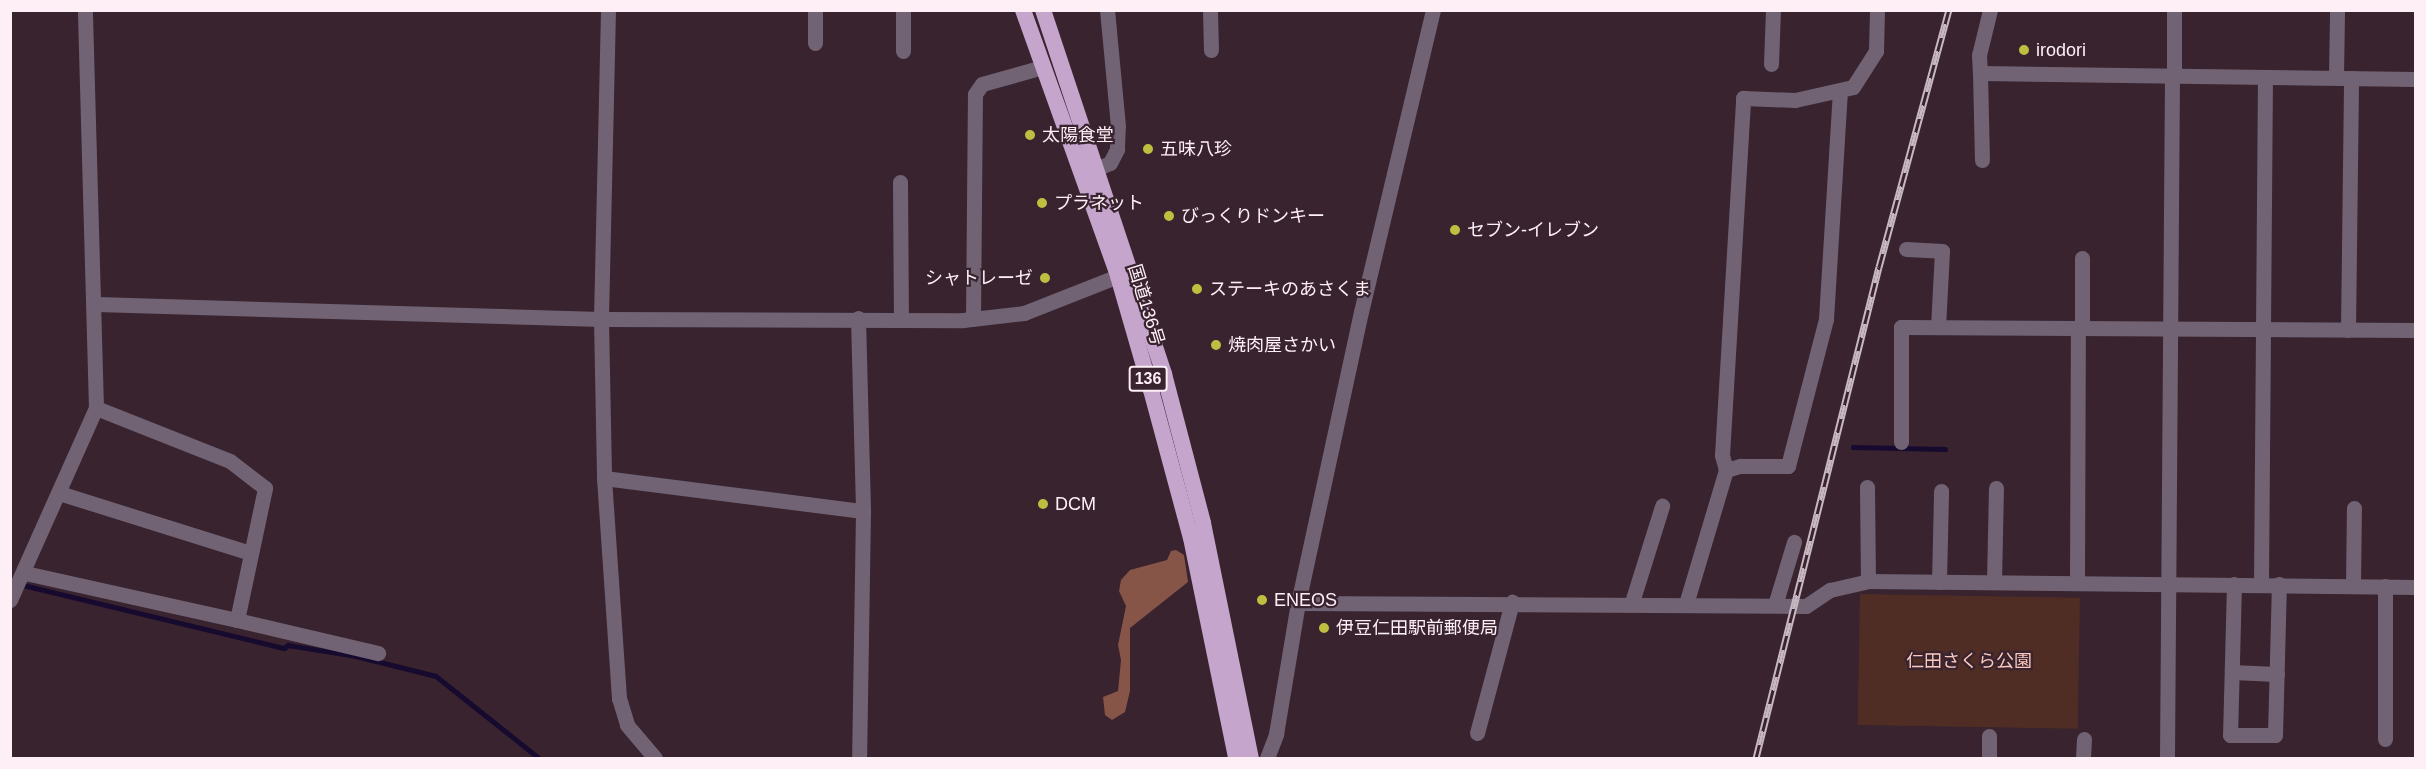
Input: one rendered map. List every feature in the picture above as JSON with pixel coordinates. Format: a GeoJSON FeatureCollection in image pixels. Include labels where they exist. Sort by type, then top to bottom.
{"type":"FeatureCollection","features":[{"type":"Feature","properties":{"kind":"highway","name":"国道136号"},"geometry":{"type":"LineString","coordinates":[[1023,10],[1043,68],[1089,172],[1164,374],[1194,489],[1242,702],[1251,759]]}},
{"type":"Feature","properties":{"kind":"highway","name":"国道136号"},"geometry":{"type":"LineString","coordinates":[[1043,10],[1191,538],[1236,759]]}},
{"type":"Feature","properties":{"kind":"street"},"geometry":{"type":"LineString","coordinates":[[10,600],[25,573],[96,408],[96,304],[85,10]]}},
{"type":"Feature","properties":{"kind":"street"},"geometry":{"type":"LineString","coordinates":[[608,10],[601,320],[604,478],[619,698],[627,725],[655,759]]}},
{"type":"Feature","properties":{"kind":"street"},"geometry":{"type":"LineString","coordinates":[[815,10],[815,43]]}},
{"type":"Feature","properties":{"kind":"street"},"geometry":{"type":"LineString","coordinates":[[903,10],[903,51]]}},
{"type":"Feature","properties":{"kind":"street"},"geometry":{"type":"LineString","coordinates":[[1089,172],[1115,158],[1117,149],[1118,126],[1107,10]]}},
{"type":"Feature","properties":{"kind":"street"},"geometry":{"type":"LineString","coordinates":[[1210,10],[1211,50]]}},
{"type":"Feature","properties":{"kind":"street"},"geometry":{"type":"LineString","coordinates":[[1267,759],[1276,734],[1298,603],[1433,10]]}},
{"type":"Feature","properties":{"kind":"street"},"geometry":{"type":"LineString","coordinates":[[1771,64],[1773,10]]}},
{"type":"Feature","properties":{"kind":"street"},"geometry":{"type":"LineString","coordinates":[[1686,604],[1726,470],[1722,455],[1743,98],[1795,100],[1840,92],[1853,87],[1864,74],[1876,51],[1877,10]]}},
{"type":"Feature","properties":{"kind":"street"},"geometry":{"type":"LineString","coordinates":[[1982,160],[1979,55],[1990,10]]}},
{"type":"Feature","properties":{"kind":"street"},"geometry":{"type":"LineString","coordinates":[[2167,759],[2174,10]]}},
{"type":"Feature","properties":{"kind":"street"},"geometry":{"type":"LineString","coordinates":[[2337,10],[2343,78],[2348,330]]}},
{"type":"Feature","properties":{"kind":"street"},"geometry":{"type":"LineString","coordinates":[[973,319],[976,89],[1043,68]]}},
{"type":"Feature","properties":{"kind":"street"},"geometry":{"type":"LineString","coordinates":[[1980,74],[2415,79]]}},
{"type":"Feature","properties":{"kind":"street"},"geometry":{"type":"LineString","coordinates":[[2261,584],[2261,330],[2265,77]]}},
{"type":"Feature","properties":{"kind":"street"},"geometry":{"type":"LineString","coordinates":[[1726,470],[1740,466],[1788,466],[1826,319],[1840,92]]}},
{"type":"Feature","properties":{"kind":"street"},"geometry":{"type":"LineString","coordinates":[[900,182],[901,319]]}},
{"type":"Feature","properties":{"kind":"street"},"geometry":{"type":"LineString","coordinates":[[1906,249],[1942,251],[1938,327]]}},
{"type":"Feature","properties":{"kind":"street"},"geometry":{"type":"LineString","coordinates":[[2077,583],[2082,258]]}},
{"type":"Feature","properties":{"kind":"street"},"geometry":{"type":"LineString","coordinates":[[96,304],[601,320],[973,319],[1024,313],[1118,276]]}},
{"type":"Feature","properties":{"kind":"street"},"geometry":{"type":"LineString","coordinates":[[858,318],[863,511],[859,759]]}},
{"type":"Feature","properties":{"kind":"street"},"geometry":{"type":"LineString","coordinates":[[1901,442],[1901,327],[2415,330]]}},
{"type":"Feature","properties":{"kind":"street"},"geometry":{"type":"LineString","coordinates":[[96,408],[247,471],[265,488],[237,620]]}},
{"type":"Feature","properties":{"kind":"street"},"geometry":{"type":"LineString","coordinates":[[604,478],[863,511]]}},
{"type":"Feature","properties":{"kind":"street"},"geometry":{"type":"LineString","coordinates":[[1867,487],[1868,580]]}},
{"type":"Feature","properties":{"kind":"street"},"geometry":{"type":"LineString","coordinates":[[1994,582],[1996,488]]}},
{"type":"Feature","properties":{"kind":"street"},"geometry":{"type":"LineString","coordinates":[[1939,582],[1941,491]]}},
{"type":"Feature","properties":{"kind":"street"},"geometry":{"type":"LineString","coordinates":[[59,493],[251,553]]}},
{"type":"Feature","properties":{"kind":"street"},"geometry":{"type":"LineString","coordinates":[[1632,602],[1662,506]]}},
{"type":"Feature","properties":{"kind":"street"},"geometry":{"type":"LineString","coordinates":[[2353,585],[2354,508]]}},
{"type":"Feature","properties":{"kind":"street"},"geometry":{"type":"LineString","coordinates":[[1774,605],[1794,542]]}},
{"type":"Feature","properties":{"kind":"street"},"geometry":{"type":"LineString","coordinates":[[25,573],[378,653]]}},
{"type":"Feature","properties":{"kind":"street"},"geometry":{"type":"LineString","coordinates":[[1298,603],[1632,602],[1806,606],[1830,590],[1868,580],[2415,587]]}},
{"type":"Feature","properties":{"kind":"street"},"geometry":{"type":"LineString","coordinates":[[2234,584],[2230,735],[2275,735],[2279,584]]}},
{"type":"Feature","properties":{"kind":"street"},"geometry":{"type":"LineString","coordinates":[[2385,586],[2385,739]]}},
{"type":"Feature","properties":{"kind":"street"},"geometry":{"type":"LineString","coordinates":[[1477,733],[1512,602]]}},
{"type":"Feature","properties":{"kind":"street"},"geometry":{"type":"LineString","coordinates":[[2232,672],[2277,674]]}},
{"type":"Feature","properties":{"kind":"street"},"geometry":{"type":"LineString","coordinates":[[1989,736],[1989,759]]}},
{"type":"Feature","properties":{"kind":"street"},"geometry":{"type":"LineString","coordinates":[[2083,759],[2084,739]]}},
{"type":"Feature","properties":{"kind":"green space","name":"仁田さくら公園"},"geometry":{"type":"Polygon","coordinates":[[[1860,594],[2080,598],[2078,729],[1858,725],[1860,594]]]}},
{"type":"Feature","properties":{"kind":"shaded area"},"geometry":{"type":"Polygon","coordinates":[[[1176,550],[1184,555],[1188,582],[1130,628],[1130,691],[1125,712],[1112,720],[1105,715],[1103,697],[1118,691],[1121,660],[1118,645],[1126,606],[1119,591],[1121,580],[1130,570],[1167,560],[1171,551],[1176,550]]]}},
{"type":"Feature","properties":{"kind":"waterway"},"geometry":{"type":"LineString","coordinates":[[1853,447],[1945,449]]}},
{"type":"Feature","properties":{"kind":"waterway"},"geometry":{"type":"LineString","coordinates":[[19,584],[284,648],[288,645],[356,656],[436,676],[539,758]]}},
{"type":"Feature","properties":{"kind":"railway"},"geometry":{"type":"LineString","coordinates":[[1756,758],[1879,267],[1949,10]]}},
{"type":"Feature","properties":{"kind":"place","name":"irodori"},"geometry":{"type":"Point","coordinates":[2024,50]}},
{"type":"Feature","properties":{"kind":"place","name":"太陽食堂"},"geometry":{"type":"Point","coordinates":[1030,135]}},
{"type":"Feature","properties":{"kind":"place","name":"五味八珍"},"geometry":{"type":"Point","coordinates":[1148,149]}},
{"type":"Feature","properties":{"kind":"place","name":"プラネット"},"geometry":{"type":"Point","coordinates":[1042,203]}},
{"type":"Feature","properties":{"kind":"place","name":"びっくりドンキー"},"geometry":{"type":"Point","coordinates":[1169,216]}},
{"type":"Feature","properties":{"kind":"place","name":"セブン-イレブン"},"geometry":{"type":"Point","coordinates":[1455,230]}},
{"type":"Feature","properties":{"kind":"place","name":"シャトレーゼ"},"geometry":{"type":"Point","coordinates":[1045,278]}},
{"type":"Feature","properties":{"kind":"place","name":"ステーキのあさくま"},"geometry":{"type":"Point","coordinates":[1197,289]}},
{"type":"Feature","properties":{"kind":"place","name":"焼肉屋さかい"},"geometry":{"type":"Point","coordinates":[1216,345]}},
{"type":"Feature","properties":{"kind":"place","name":"DCM"},"geometry":{"type":"Point","coordinates":[1043,504]}},
{"type":"Feature","properties":{"kind":"place","name":"ENEOS"},"geometry":{"type":"Point","coordinates":[1262,600]}},
{"type":"Feature","properties":{"kind":"place","name":"伊豆仁田駅前郵便局"},"geometry":{"type":"Point","coordinates":[1324,628]}}]}
